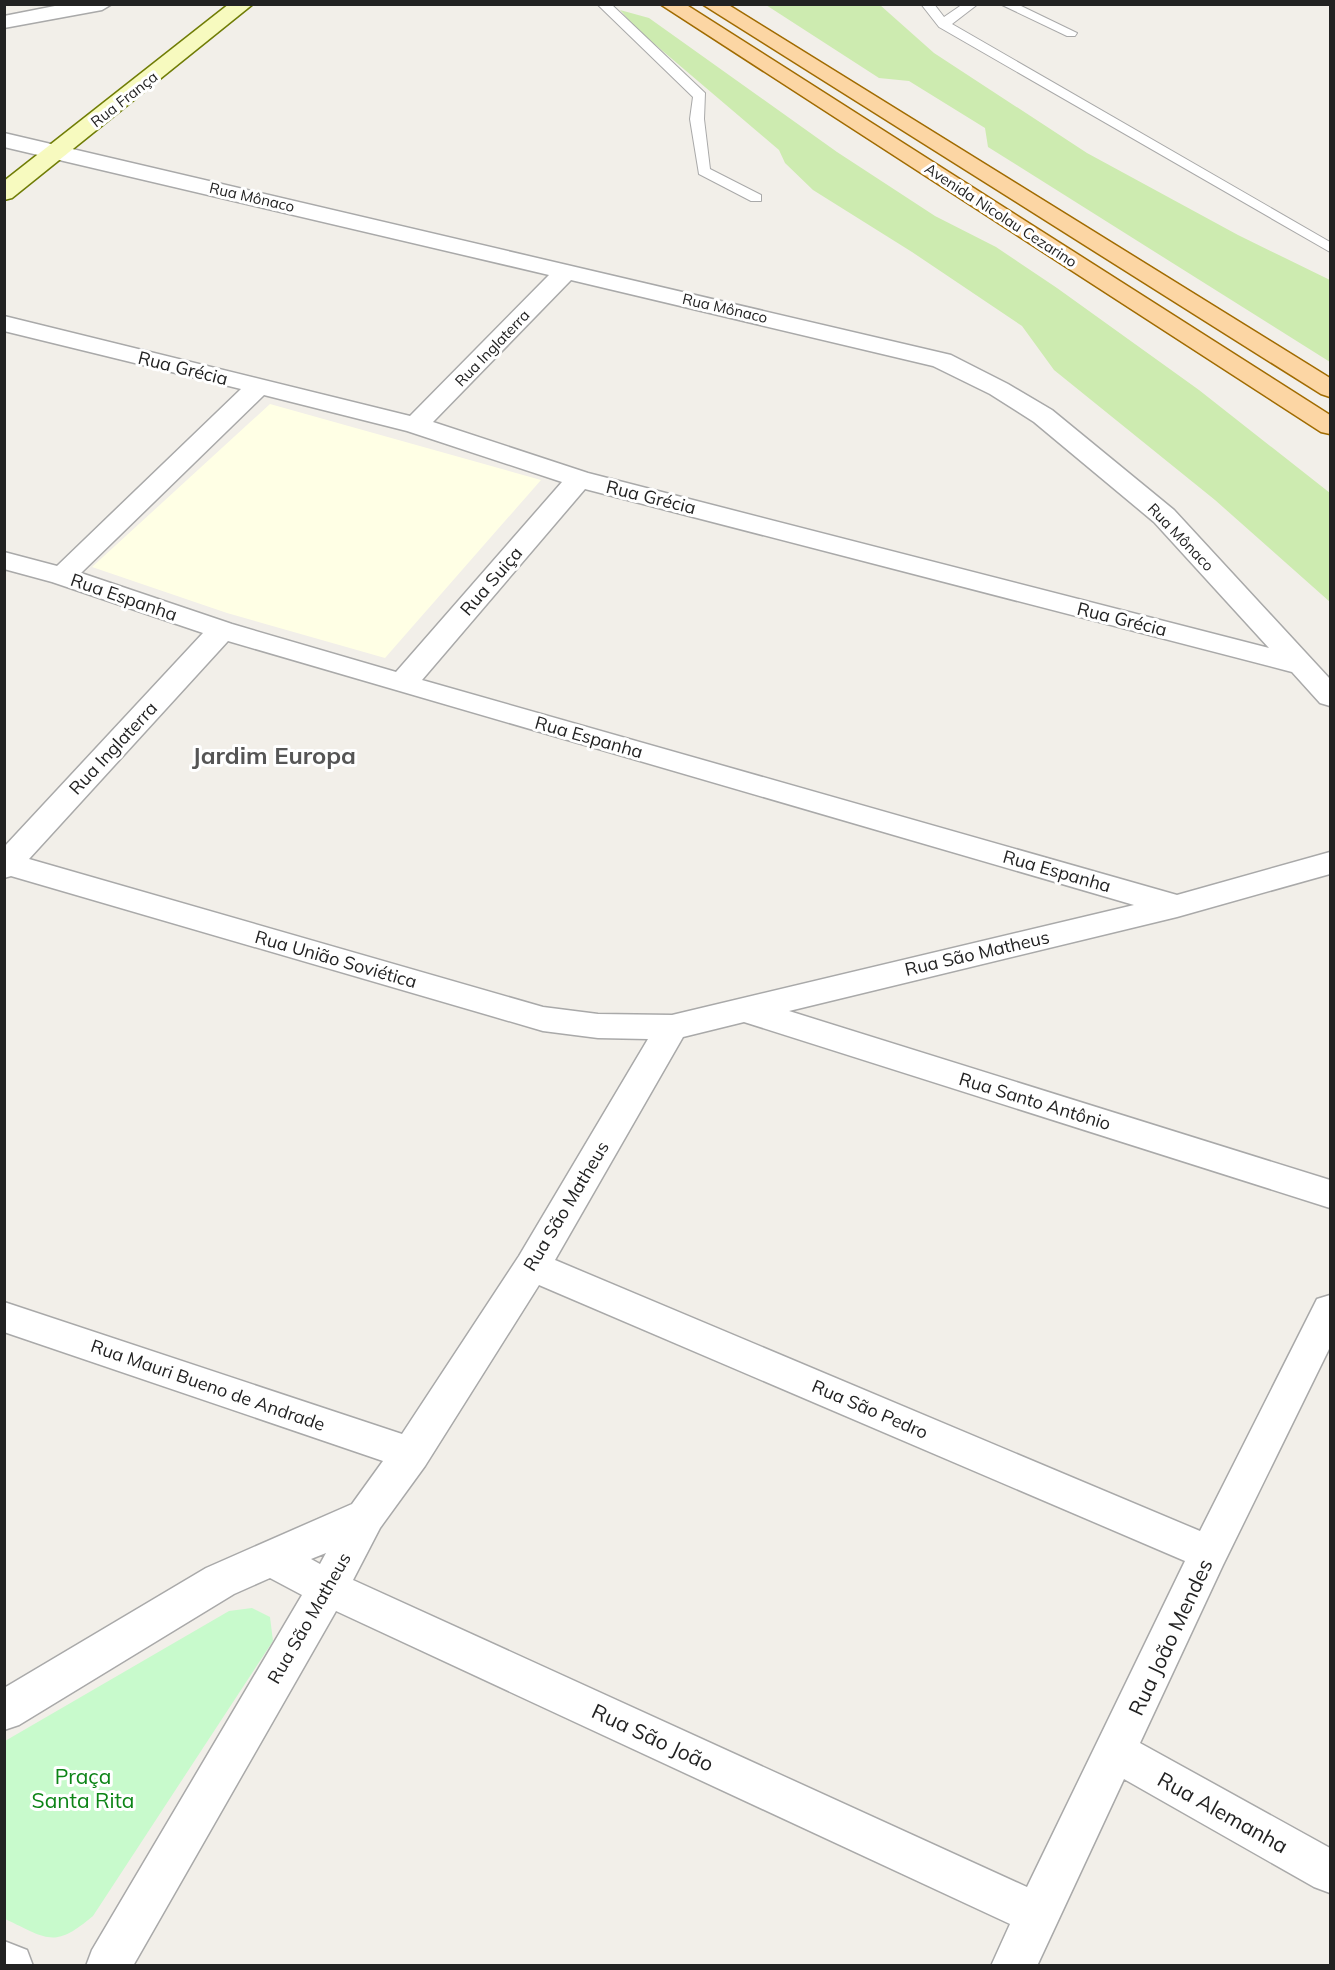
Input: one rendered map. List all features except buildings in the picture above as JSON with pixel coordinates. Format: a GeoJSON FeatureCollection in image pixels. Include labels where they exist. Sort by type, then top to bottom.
{"type":"FeatureCollection","features":[{"type":"Feature","properties":{"kind":"main road","name":"Avenida Nicolau Cezarino"},"geometry":{"type":"LineString","coordinates":[[670,4],[1330,426]]}},
{"type":"Feature","properties":{"kind":"main road","name":"Avenida Nicolau Cezarino"},"geometry":{"type":"LineString","coordinates":[[712,4],[1330,389]]}},
{"type":"Feature","properties":{"kind":"street"},"geometry":{"type":"LineString","coordinates":[[4,22],[102,4]]}},
{"type":"Feature","properties":{"kind":"street","name":"Rua França"},"geometry":{"type":"LineString","coordinates":[[4,193],[243,4]]}},
{"type":"Feature","properties":{"kind":"street","name":"Rua Mônaco"},"geometry":{"type":"LineString","coordinates":[[4,140],[942,360],[999,389],[1043,416],[1164,516],[1330,696]]}},
{"type":"Feature","properties":{"kind":"street","name":"Rua Inglaterra"},"geometry":{"type":"LineString","coordinates":[[416,425],[567,271]]}},
{"type":"Feature","properties":{"kind":"street","name":"Rua Grécia"},"geometry":{"type":"LineString","coordinates":[[4,323],[416,425],[579,479],[1300,665]]}},
{"type":"Feature","properties":{"kind":"street"},"geometry":{"type":"LineString","coordinates":[[62,576],[258,387]]}},
{"type":"Feature","properties":{"kind":"street","name":"Rua Suiça"},"geometry":{"type":"LineString","coordinates":[[402,684],[579,479]]}},
{"type":"Feature","properties":{"kind":"street","name":"Rua Espanha"},"geometry":{"type":"LineString","coordinates":[[4,560],[62,576],[222,630],[402,684],[1177,906]]}},
{"type":"Feature","properties":{"kind":"street","name":"Rua Inglaterra"},"geometry":{"type":"LineString","coordinates":[[5,865],[222,630]]}},
{"type":"Feature","properties":{"kind":"street","name":"Rua São Matheus"},"geometry":{"type":"LineString","coordinates":[[108,1965],[328,1588],[366,1516],[411,1454],[532,1266],[672,1027],[1177,906],[1330,863]]}},
{"type":"Feature","properties":{"kind":"street","name":"Rua União Soviética"},"geometry":{"type":"LineString","coordinates":[[5,865],[543,1019],[598,1026],[672,1027]]}},
{"type":"Feature","properties":{"kind":"street","name":"Rua Santo Antônio"},"geometry":{"type":"LineString","coordinates":[[740,1009],[1330,1194]]}},
{"type":"Feature","properties":{"kind":"street","name":"Rua São Pedro"},"geometry":{"type":"LineString","coordinates":[[532,1266],[1209,1553]]}},
{"type":"Feature","properties":{"kind":"street","name":"Rua João Mendes"},"geometry":{"type":"LineString","coordinates":[[1013,1965],[1209,1553],[1330,1310]]}},
{"type":"Feature","properties":{"kind":"street","name":"Rua Mauri Bueno de Andrade"},"geometry":{"type":"LineString","coordinates":[[4,1317],[411,1454]]}},
{"type":"Feature","properties":{"kind":"street"},"geometry":{"type":"LineString","coordinates":[[4,1711],[220,1581],[366,1516]]}},
{"type":"Feature","properties":{"kind":"street","name":"Rua São João"},"geometry":{"type":"LineString","coordinates":[[270,1558],[328,1588],[1037,1914]]}},
{"type":"Feature","properties":{"kind":"street","name":"Rua Alemanha"},"geometry":{"type":"LineString","coordinates":[[1116,1752],[1330,1872]]}},
{"type":"Feature","properties":{"kind":"street"},"geometry":{"type":"LineString","coordinates":[[4,1963],[11,1965]]}},
{"type":"Feature","properties":{"kind":"lane"},"geometry":{"type":"LineString","coordinates":[[603,4],[700,96],[696,118],[704,171],[756,198]]}},
{"type":"Feature","properties":{"kind":"lane"},"geometry":{"type":"LineString","coordinates":[[927,4],[943,24],[1330,248]]}},
{"type":"Feature","properties":{"kind":"lane"},"geometry":{"type":"LineString","coordinates":[[943,24],[972,4]]}},
{"type":"Feature","properties":{"kind":"lane"},"geometry":{"type":"LineString","coordinates":[[1006,4],[1071,33]]}},
{"type":"Feature","properties":{"kind":"shaded area"},"geometry":{"type":"Polygon","coordinates":[[[270,404],[541,480],[385,658],[227,613],[92,567],[270,404]]]}},
{"type":"Feature","properties":{"kind":"green space"},"geometry":{"type":"Polygon","coordinates":[[[766,5],[880,5],[934,53],[1087,153],[1238,235],[1330,280],[1330,362],[988,147],[985,128],[909,81],[879,78],[766,5]]]}},
{"type":"Feature","properties":{"kind":"green space"},"geometry":{"type":"Polygon","coordinates":[[[620,10],[649,18],[837,152],[935,216],[996,247],[1057,288],[1199,390],[1330,493],[1330,602],[1215,500],[1054,370],[1022,326],[912,252],[813,190],[785,163],[779,150],[638,30],[620,10]]]}},
{"type":"Feature","properties":{"kind":"green space","name":"Praça Santa Rita"},"geometry":{"type":"Polygon","coordinates":[[[252,1608],[270,1617],[273,1641],[93,1916],[69,1933],[59,1937],[41,1936],[5,1919],[5,1741],[229,1611],[252,1608]]]}},
{"type":"Feature","properties":{"kind":"district","name":"Jardim Europa"},"geometry":{"type":"Point","coordinates":[274,755]}}]}
